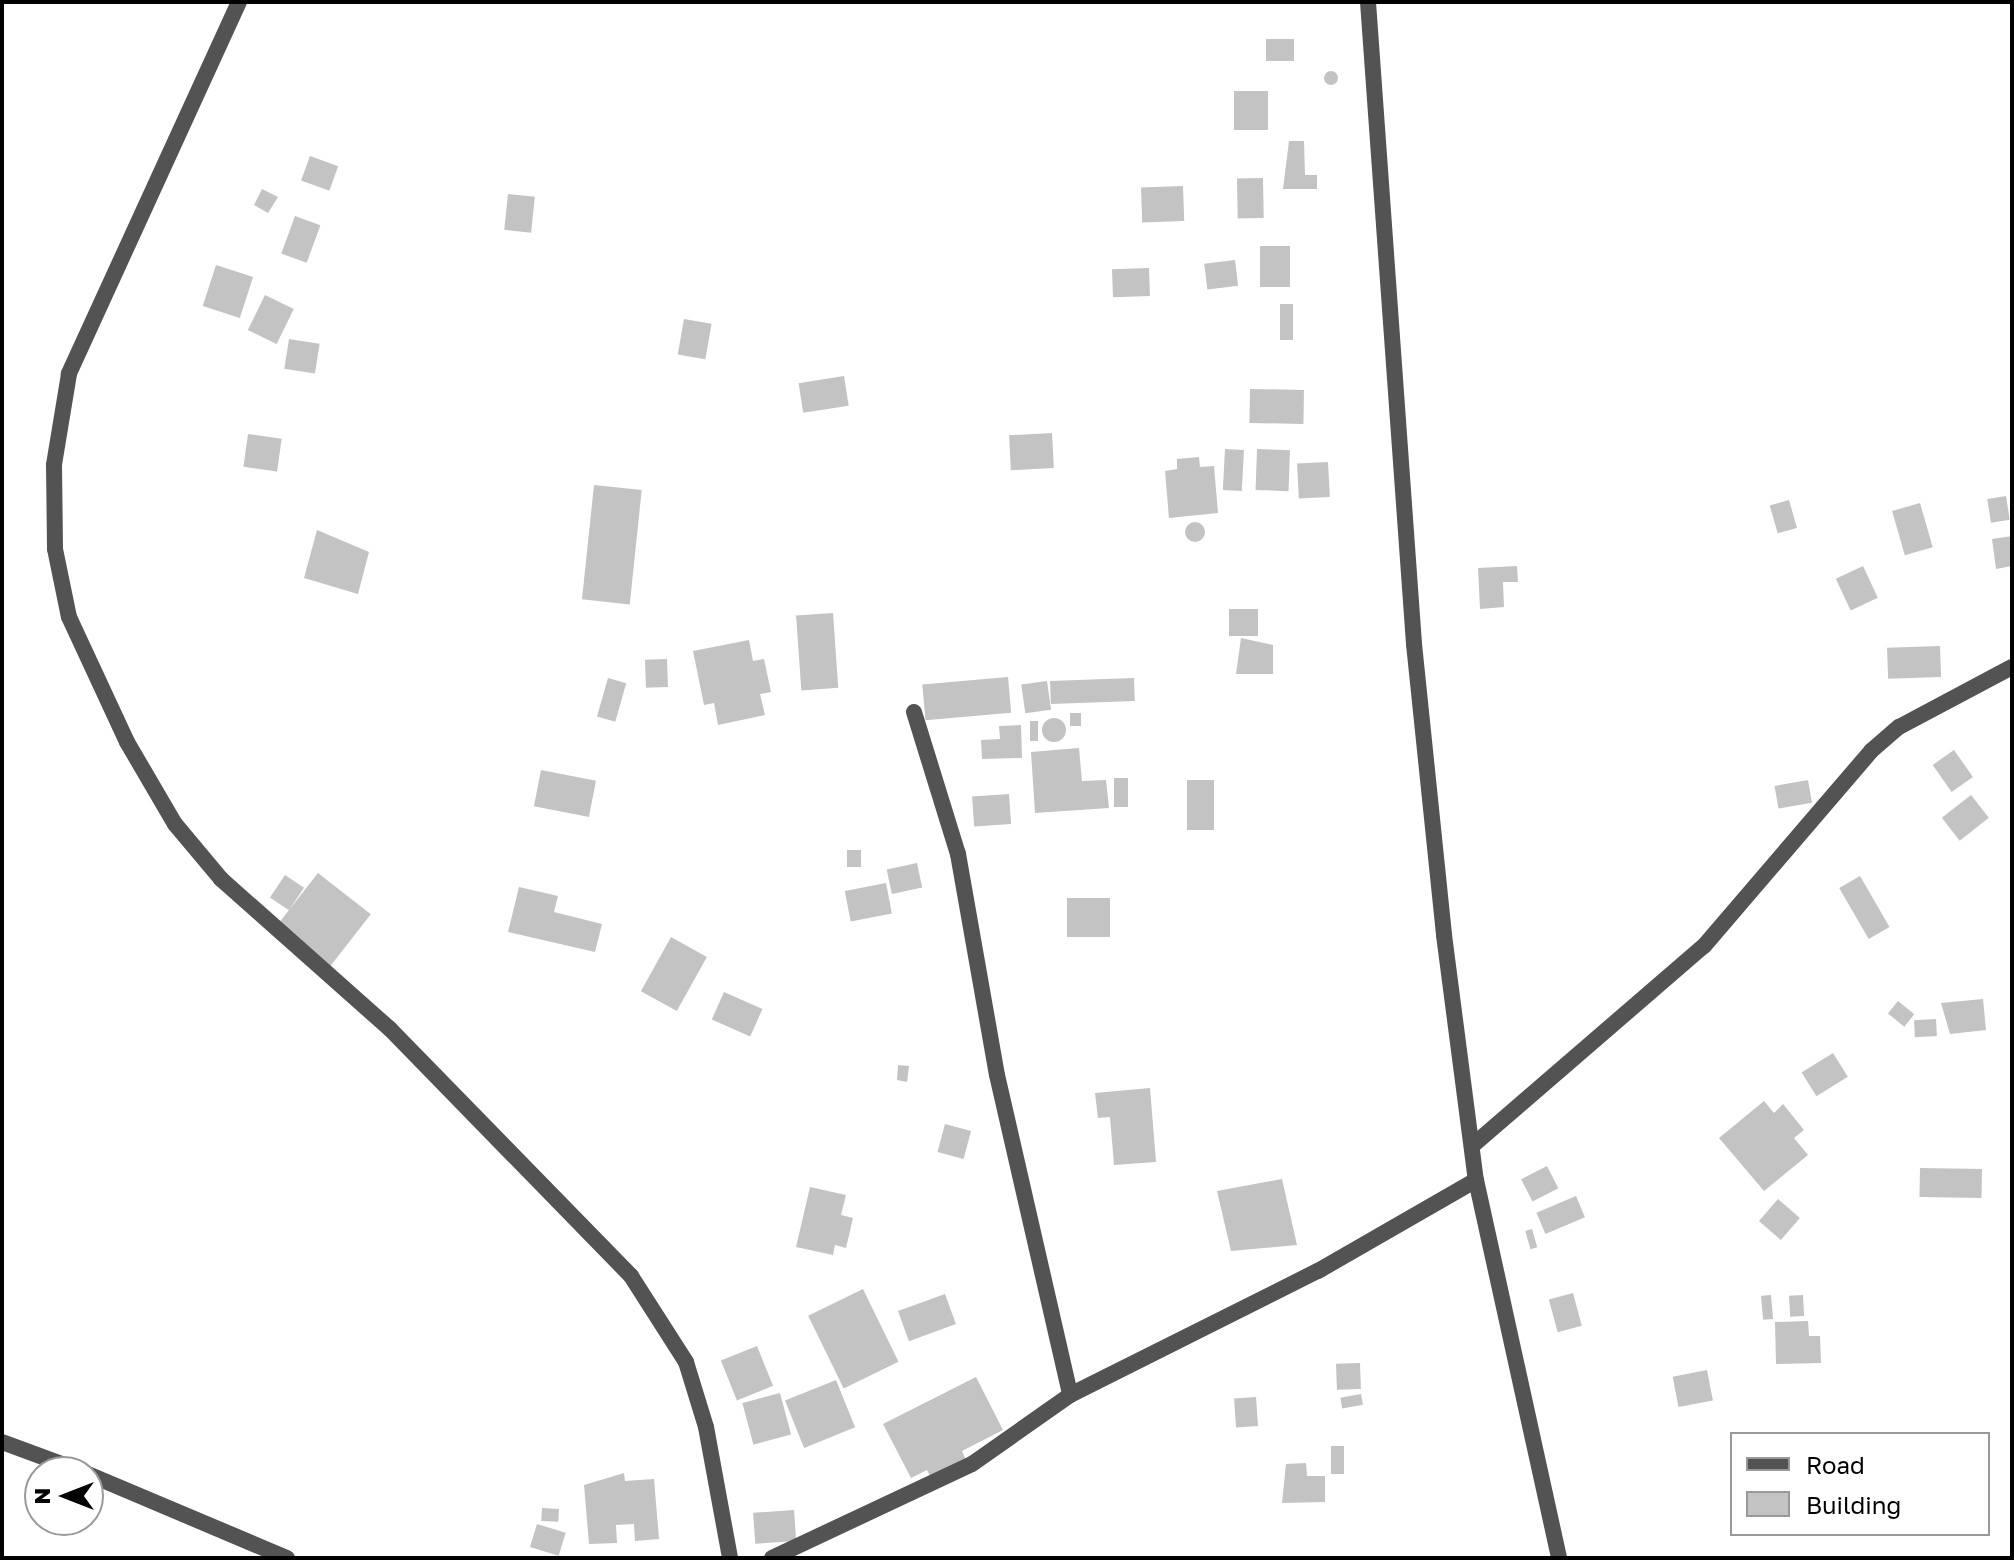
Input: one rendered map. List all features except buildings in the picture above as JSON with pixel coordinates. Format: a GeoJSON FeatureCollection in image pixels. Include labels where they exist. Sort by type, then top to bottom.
{"type":"FeatureCollection","features":[{"type":"Feature","properties":{"kind":"street"},"geometry":{"type":"LineString","coordinates":[[239,2],[69,374],[54,465],[55,549],[69,617],[127,742],[175,824],[212,868],[390,1029],[631,1276],[686,1362],[706,1427],[730,1558]]}},
{"type":"Feature","properties":{"kind":"street"},"geometry":{"type":"LineString","coordinates":[[1368,2],[1414,644],[1476,1180],[1559,1558]]}},
{"type":"Feature","properties":{"kind":"street"},"geometry":{"type":"LineString","coordinates":[[1472,1146],[1704,946],[1871,751],[1899,727],[2012,667]]}},
{"type":"Feature","properties":{"kind":"street"},"geometry":{"type":"LineString","coordinates":[[914,712],[958,854],[997,1075],[1070,1395]]}},
{"type":"Feature","properties":{"kind":"street"},"geometry":{"type":"LineString","coordinates":[[772,1558],[972,1464],[1070,1395],[1318,1271],[1476,1180]]}},
{"type":"Feature","properties":{"kind":"street"},"geometry":{"type":"LineString","coordinates":[[2,1442],[40,1456]]}},
{"type":"Feature","properties":{"kind":"street"},"geometry":{"type":"LineString","coordinates":[[104,1481],[287,1558]]}}]}
